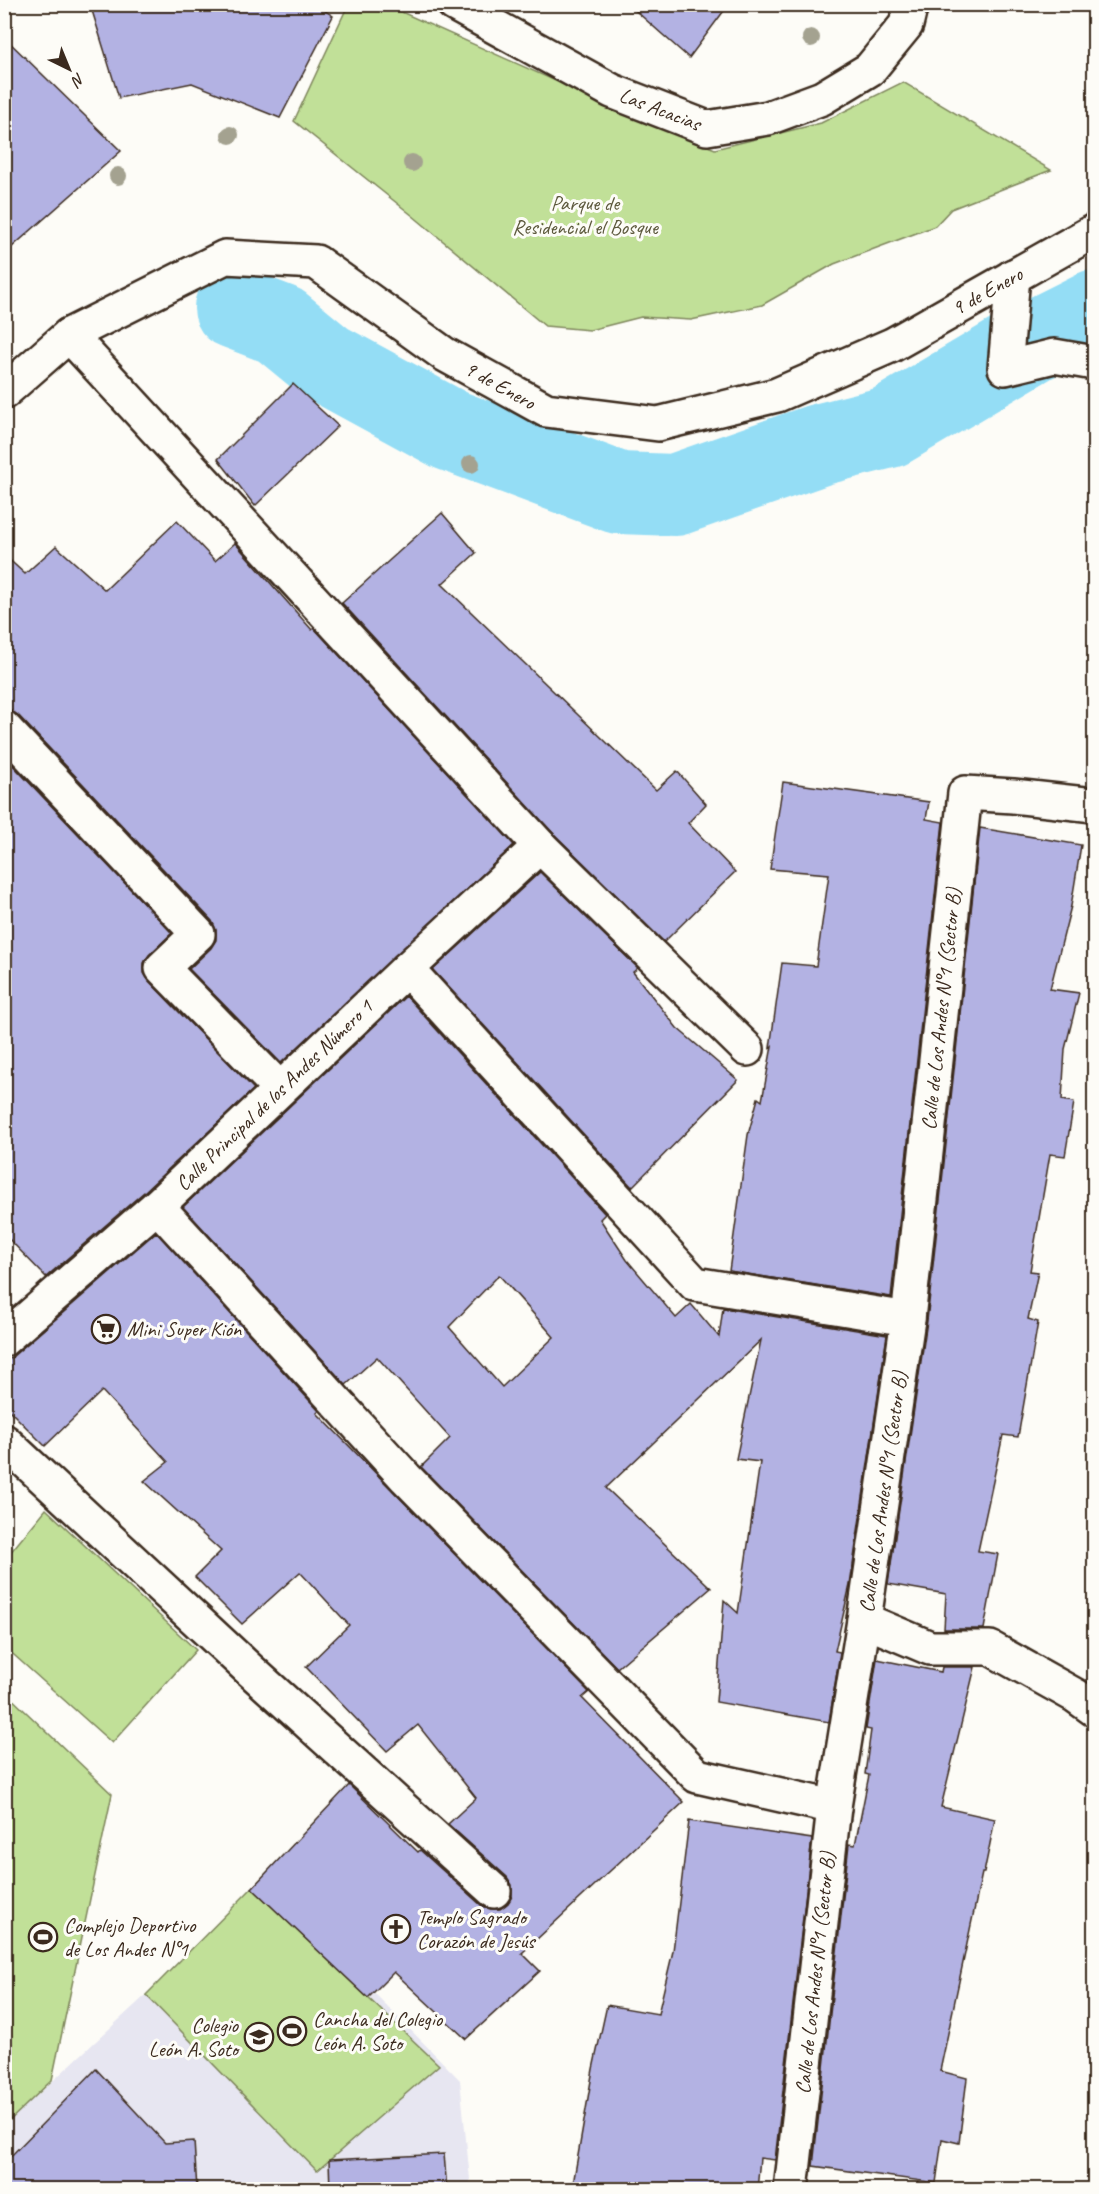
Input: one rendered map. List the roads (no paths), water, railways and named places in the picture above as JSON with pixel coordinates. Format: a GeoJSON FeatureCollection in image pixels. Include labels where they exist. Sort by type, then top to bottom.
{"type":"FeatureCollection","features":[{"type":"Feature","properties":{"kind":"street","name":"Las Acacias"},"geometry":{"type":"LineString","coordinates":[[454,4],[612,91],[707,128],[768,118],[822,98],[870,69],[906,25],[911,4]]}},
{"type":"Feature","properties":{"kind":"street","name":"9 de Enero"},"geometry":{"type":"LineString","coordinates":[[4,392],[69,335],[225,257],[316,262],[444,354],[546,410],[658,424],[777,395],[892,345],[1013,283],[1090,228]]}},
{"type":"Feature","properties":{"kind":"street"},"geometry":{"type":"LineString","coordinates":[[1013,283],[1005,368],[1054,356],[1095,363]]}},
{"type":"Feature","properties":{"kind":"street"},"geometry":{"type":"LineString","coordinates":[[69,335],[540,846],[747,1049]]}},
{"type":"Feature","properties":{"kind":"street"},"geometry":{"type":"LineString","coordinates":[[4,728],[198,934],[162,968],[280,1089]]}},
{"type":"Feature","properties":{"kind":"street","name":"Calle de Los Andes N°1 (Sector B)"},"geometry":{"type":"LineString","coordinates":[[791,2190],[834,1807],[908,1319],[965,793],[1095,805]]}},
{"type":"Feature","properties":{"kind":"street","name":"Calle Principal de los Andes Número 1"},"geometry":{"type":"LineString","coordinates":[[4,1339],[157,1206],[540,846]]}},
{"type":"Feature","properties":{"kind":"street"},"geometry":{"type":"LineString","coordinates":[[407,969],[694,1284],[908,1319]]}},
{"type":"Feature","properties":{"kind":"street"},"geometry":{"type":"LineString","coordinates":[[157,1206],[406,1478],[697,1776],[834,1807]]}},
{"type":"Feature","properties":{"kind":"street"},"geometry":{"type":"LineString","coordinates":[[4,1441],[250,1670],[494,1891]]}},
{"type":"Feature","properties":{"kind":"street"},"geometry":{"type":"LineString","coordinates":[[864,1620],[930,1648],[990,1648],[1095,1709]]}},
{"type":"Feature","properties":{"kind":"waterway"},"geometry":{"type":"LineString","coordinates":[[235,308],[280,325],[325,362],[450,430],[619,493],[675,495],[818,445],[889,427],[1034,341],[1094,311]]}},
{"type":"Feature","properties":{"kind":"place","name":"Mini Super Kión"},"geometry":{"type":"Point","coordinates":[106,1329]}},
{"type":"Feature","properties":{"kind":"place","name":"Templo Sagrado Corazón de Jesús"},"geometry":{"type":"Point","coordinates":[396,1929]}},
{"type":"Feature","properties":{"kind":"place","name":"Complejo Deportivo de Los Andes N°1"},"geometry":{"type":"Point","coordinates":[43,1937]}},
{"type":"Feature","properties":{"kind":"place","name":"Cancha del Colegio León A. Soto"},"geometry":{"type":"Point","coordinates":[292,2031]}},
{"type":"Feature","properties":{"kind":"place","name":"Colegio León A. Soto"},"geometry":{"type":"Point","coordinates":[259,2037]}},
{"type":"Feature","properties":{"kind":"park label","name":"Parque de Residencial el Bosque"},"geometry":{"type":"Point","coordinates":[585,215]}}]}
